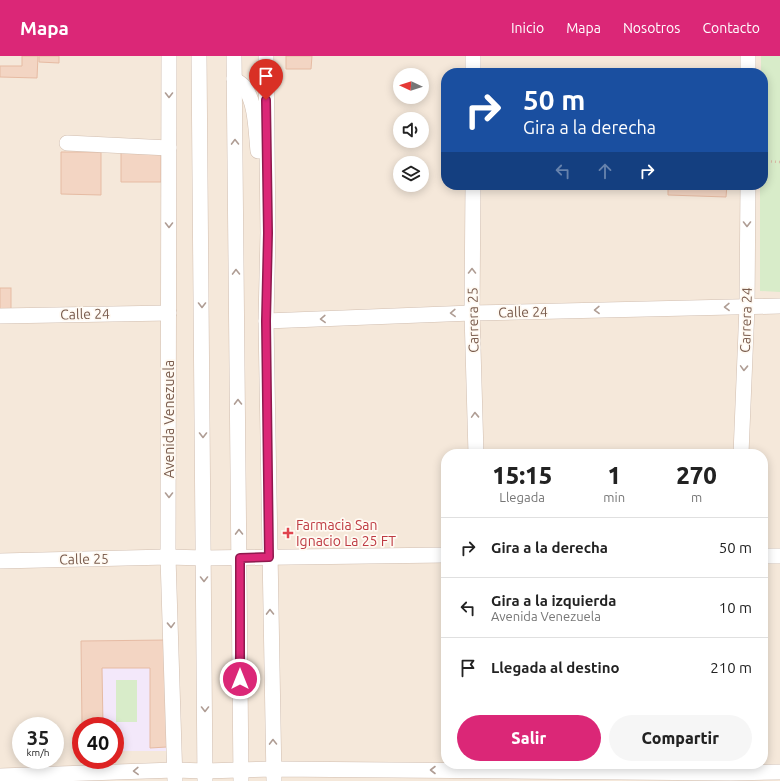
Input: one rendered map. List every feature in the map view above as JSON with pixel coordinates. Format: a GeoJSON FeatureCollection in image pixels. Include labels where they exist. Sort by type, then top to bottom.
{"type":"FeatureCollection","features":[{"type":"Feature","properties":{"kind":"street","name":"Avenida Venezuela"},"geometry":{"type":"LineString","coordinates":[[169,56],[168,557],[175,775]]}},
{"type":"Feature","properties":{"kind":"street"},"geometry":{"type":"LineString","coordinates":[[190,56],[193,73],[201,218]]}},
{"type":"Feature","properties":{"kind":"street"},"geometry":{"type":"LineString","coordinates":[[199,56],[205,776]]}},
{"type":"Feature","properties":{"kind":"street"},"geometry":{"type":"LineString","coordinates":[[234,56],[241,776]]}},
{"type":"Feature","properties":{"kind":"street"},"geometry":{"type":"LineString","coordinates":[[266,56],[268,233],[266,321],[277,557],[273,775]]}},
{"type":"Feature","properties":{"kind":"street"},"geometry":{"type":"LineString","coordinates":[[473,56],[473,68]]}},
{"type":"Feature","properties":{"kind":"street"},"geometry":{"type":"LineString","coordinates":[[748,56],[748,68]]}},
{"type":"Feature","properties":{"kind":"street"},"geometry":{"type":"LineString","coordinates":[[234,79],[244,86],[248,93],[255,119],[262,207],[268,233]]}},
{"type":"Feature","properties":{"kind":"street"},"geometry":{"type":"LineString","coordinates":[[67,143],[169,148]]}},
{"type":"Feature","properties":{"kind":"street","name":"Carrera 25"},"geometry":{"type":"LineString","coordinates":[[473,190],[472,313],[476,449]]}},
{"type":"Feature","properties":{"kind":"street","name":"Carrera 24"},"geometry":{"type":"LineString","coordinates":[[741,449],[747,306],[748,190]]}},
{"type":"Feature","properties":{"kind":"street","name":"Calle 24"},"geometry":{"type":"LineString","coordinates":[[266,321],[472,313],[780,306]]}},
{"type":"Feature","properties":{"kind":"street","name":"Calle 24"},"geometry":{"type":"LineString","coordinates":[[0,316],[169,313]]}},
{"type":"Feature","properties":{"kind":"street","name":"Calle 25"},"geometry":{"type":"LineString","coordinates":[[0,561],[168,557],[240,558],[441,555]]}},
{"type":"Feature","properties":{"kind":"street"},"geometry":{"type":"LineString","coordinates":[[768,556],[780,556]]}},
{"type":"Feature","properties":{"kind":"street"},"geometry":{"type":"LineString","coordinates":[[0,776],[241,776],[479,772],[780,772]]}},
{"type":"Feature","properties":{"kind":"path"},"geometry":{"type":"LineString","coordinates":[[768,161],[780,162]]}},
{"type":"Feature","properties":{"kind":"shaded area"},"geometry":{"type":"Polygon","coordinates":[[[0,56],[780,56],[780,781],[0,781],[0,56]]]}},
{"type":"Feature","properties":{"kind":"shaded area"},"geometry":{"type":"Polygon","coordinates":[[[167,640],[169,751],[124,751],[124,717],[82,717],[81,641],[167,640]]]}},
{"type":"Feature","properties":{"kind":"green space"},"geometry":{"type":"Polygon","coordinates":[[[761,56],[780,56],[780,292],[760,291],[760,190],[768,190],[768,68],[761,68],[761,56]]]}},
{"type":"Feature","properties":{"kind":"green space"},"geometry":{"type":"Polygon","coordinates":[[[116,680],[137,680],[137,722],[124,722],[124,717],[116,717],[116,680]]]}},
{"type":"Feature","properties":{"kind":"building"},"geometry":{"type":"Polygon","coordinates":[[[22,56],[38,56],[37,78],[0,77],[0,66],[22,66],[22,56]]]}},
{"type":"Feature","properties":{"kind":"building"},"geometry":{"type":"Polygon","coordinates":[[[39,56],[59,56],[59,63],[39,62],[39,56]]]}},
{"type":"Feature","properties":{"kind":"building"},"geometry":{"type":"Polygon","coordinates":[[[286,56],[312,56],[311,69],[286,69],[286,56]]]}},
{"type":"Feature","properties":{"kind":"building"},"geometry":{"type":"Polygon","coordinates":[[[121,150],[161,151],[161,182],[121,182],[121,150]]]}},
{"type":"Feature","properties":{"kind":"building"},"geometry":{"type":"Polygon","coordinates":[[[61,152],[101,152],[101,195],[61,194],[61,152]]]}},
{"type":"Feature","properties":{"kind":"building"},"geometry":{"type":"Polygon","coordinates":[[[668,190],[727,190],[726,197],[668,195],[668,190]]]}},
{"type":"Feature","properties":{"kind":"building"},"geometry":{"type":"Polygon","coordinates":[[[0,288],[11,288],[11,309],[0,309],[0,288]]]}},
{"type":"Feature","properties":{"kind":"building"},"geometry":{"type":"Polygon","coordinates":[[[167,640],[167,747],[150,748],[150,668],[102,668],[103,717],[82,717],[81,641],[167,640]]]}},
{"type":"Feature","properties":{"kind":"place","name":"Farmacia San Ignacio La 25 FT"},"geometry":{"type":"Point","coordinates":[288,533]}},
{"type":"Feature","properties":{"kind":"route"},"geometry":{"type":"LineString","coordinates":[[240,679],[240,558],[269,557],[266,321],[268,233],[266,100]]}}]}
